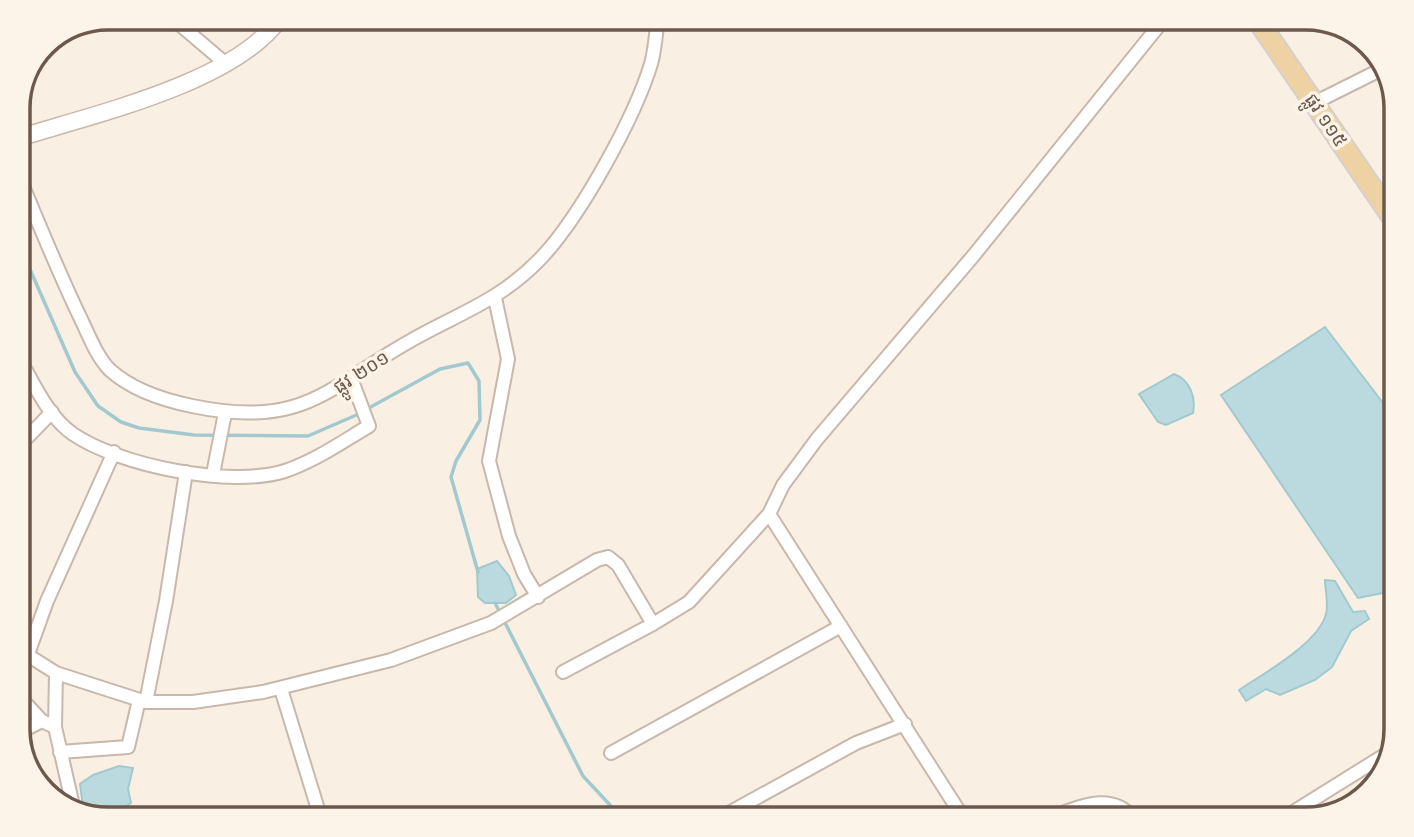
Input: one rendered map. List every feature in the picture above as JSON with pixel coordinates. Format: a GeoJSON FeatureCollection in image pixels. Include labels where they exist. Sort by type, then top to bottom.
{"type":"FeatureCollection","features":[{"type":"Feature","properties":{"kind":"main road","name":"ផ្លូវ ១១៥"},"geometry":{"type":"LineString","coordinates":[[1264,30],[1384,205]]}},
{"type":"Feature","properties":{"kind":"street"},"geometry":{"type":"LineString","coordinates":[[186,30],[225,63]]}},
{"type":"Feature","properties":{"kind":"street"},"geometry":{"type":"LineString","coordinates":[[30,134],[150,96],[225,63],[256,43],[268,30]]}},
{"type":"Feature","properties":{"kind":"street","name":"ផ្លូវ ២០១"},"geometry":{"type":"LineString","coordinates":[[30,203],[56,266],[96,349],[110,369],[162,399],[225,413],[264,414],[292,409],[327,394],[417,337],[495,298],[544,255],[576,211],[615,144],[643,88],[652,61],[656,30]]}},
{"type":"Feature","properties":{"kind":"street"},"geometry":{"type":"LineString","coordinates":[[563,672],[689,602],[769,514],[783,485],[817,439],[974,255],[1062,141],[1155,30]]}},
{"type":"Feature","properties":{"kind":"street"},"geometry":{"type":"LineString","coordinates":[[1314,103],[1375,72]]}},
{"type":"Feature","properties":{"kind":"street"},"geometry":{"type":"LineString","coordinates":[[495,298],[508,359],[489,461],[509,536],[524,574],[538,597]]}},
{"type":"Feature","properties":{"kind":"street"},"geometry":{"type":"LineString","coordinates":[[30,376],[52,412],[72,434],[153,468],[261,476],[311,461],[369,426],[351,378]]}},
{"type":"Feature","properties":{"kind":"street"},"geometry":{"type":"LineString","coordinates":[[30,435],[52,412]]}},
{"type":"Feature","properties":{"kind":"street"},"geometry":{"type":"LineString","coordinates":[[213,474],[225,413]]}},
{"type":"Feature","properties":{"kind":"street"},"geometry":{"type":"LineString","coordinates":[[30,637],[114,452]]}},
{"type":"Feature","properties":{"kind":"street"},"geometry":{"type":"LineString","coordinates":[[60,752],[128,747],[166,601],[186,472]]}},
{"type":"Feature","properties":{"kind":"street"},"geometry":{"type":"LineString","coordinates":[[769,514],[956,807]]}},
{"type":"Feature","properties":{"kind":"street"},"geometry":{"type":"LineString","coordinates":[[30,656],[56,673],[142,701],[193,702],[281,689],[391,660],[494,621],[597,560],[608,557],[618,565],[653,624]]}},
{"type":"Feature","properties":{"kind":"street"},"geometry":{"type":"LineString","coordinates":[[611,752],[841,626]]}},
{"type":"Feature","properties":{"kind":"street"},"geometry":{"type":"LineString","coordinates":[[56,673],[55,727],[71,798]]}},
{"type":"Feature","properties":{"kind":"street"},"geometry":{"type":"LineString","coordinates":[[281,689],[317,807]]}},
{"type":"Feature","properties":{"kind":"street"},"geometry":{"type":"LineString","coordinates":[[30,708],[42,721],[55,727]]}},
{"type":"Feature","properties":{"kind":"street"},"geometry":{"type":"LineString","coordinates":[[30,727],[42,721]]}},
{"type":"Feature","properties":{"kind":"street"},"geometry":{"type":"LineString","coordinates":[[741,807],[856,743],[905,724]]}},
{"type":"Feature","properties":{"kind":"street"},"geometry":{"type":"LineString","coordinates":[[1305,807],[1378,760]]}},
{"type":"Feature","properties":{"kind":"street"},"geometry":{"type":"LineString","coordinates":[[1081,807],[1092,803],[1111,803],[1121,807]]}},
{"type":"Feature","properties":{"kind":"water"},"geometry":{"type":"Polygon","coordinates":[[[1325,327],[1384,404],[1384,592],[1358,598],[1221,395],[1325,327]]]}},
{"type":"Feature","properties":{"kind":"water"},"geometry":{"type":"Polygon","coordinates":[[[1174,374],[1184,380],[1191,390],[1193,413],[1166,425],[1158,422],[1139,394],[1174,374]]]}},
{"type":"Feature","properties":{"kind":"water"},"geometry":{"type":"Polygon","coordinates":[[[497,561],[509,576],[516,595],[506,603],[485,603],[478,597],[477,569],[497,561]]]}},
{"type":"Feature","properties":{"kind":"water"},"geometry":{"type":"Polygon","coordinates":[[[1325,580],[1335,581],[1353,612],[1365,611],[1369,619],[1351,631],[1332,667],[1315,680],[1280,695],[1266,689],[1246,701],[1239,690],[1302,647],[1321,625],[1327,610],[1325,580]]]}},
{"type":"Feature","properties":{"kind":"water"},"geometry":{"type":"Polygon","coordinates":[[[119,766],[133,768],[128,789],[131,803],[125,807],[97,807],[82,803],[80,784],[93,775],[119,766]]]}},
{"type":"Feature","properties":{"kind":"waterway"},"geometry":{"type":"LineString","coordinates":[[30,269],[75,372],[98,406],[121,422],[139,428],[194,435],[308,436],[361,413]]}},
{"type":"Feature","properties":{"kind":"waterway"},"geometry":{"type":"LineString","coordinates":[[367,409],[440,369],[468,363],[479,381],[480,420],[456,461],[451,477],[478,572]]}},
{"type":"Feature","properties":{"kind":"waterway"},"geometry":{"type":"LineString","coordinates":[[495,603],[583,776],[612,807]]}}]}
